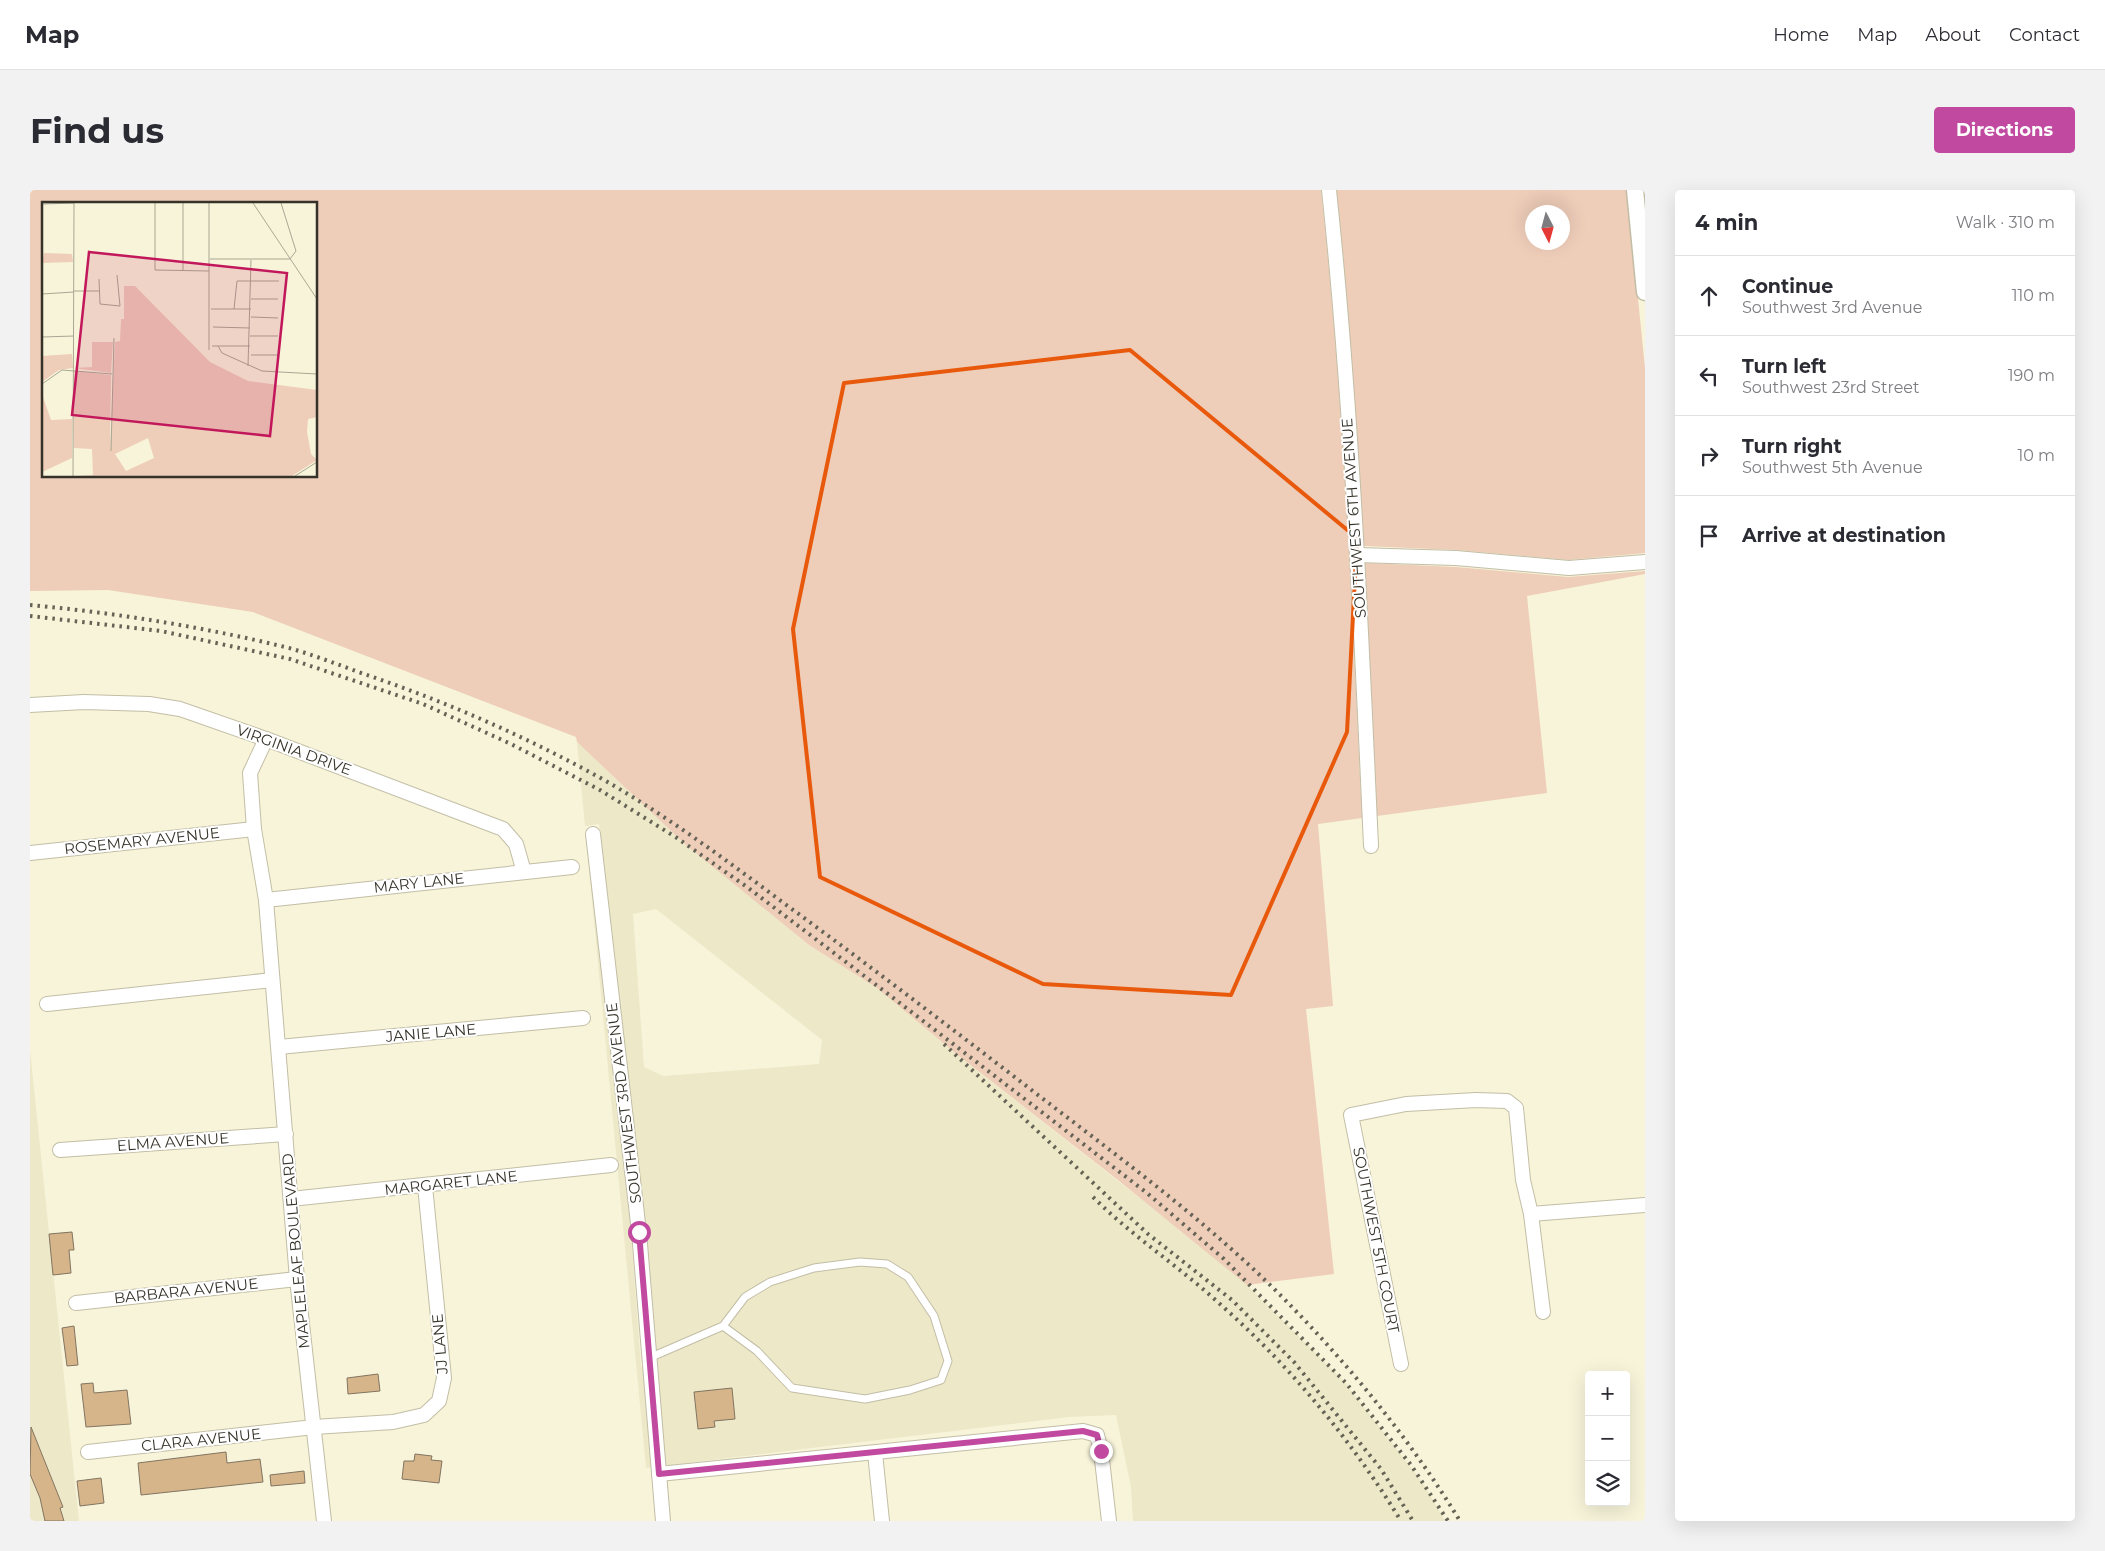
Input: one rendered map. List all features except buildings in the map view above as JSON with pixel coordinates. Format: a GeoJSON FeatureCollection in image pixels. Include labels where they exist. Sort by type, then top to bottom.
{"type":"FeatureCollection","features":[{"type":"Feature","properties":{"kind":"street","name":"SOUTHWEST 6TH AVENUE"},"geometry":{"type":"LineString","coordinates":[[1329,190],[1336,254],[1357,555],[1371,846]]}},
{"type":"Feature","properties":{"kind":"street"},"geometry":{"type":"LineString","coordinates":[[1635,190],[1645,292]]}},
{"type":"Feature","properties":{"kind":"street"},"geometry":{"type":"LineString","coordinates":[[1357,555],[1456,558],[1569,568],[1645,562]]}},
{"type":"Feature","properties":{"kind":"street","name":"VIRGINIA DRIVE"},"geometry":{"type":"LineString","coordinates":[[30,705],[84,702],[149,704],[180,709],[266,739],[503,829],[516,844],[524,872]]}},
{"type":"Feature","properties":{"kind":"street","name":"MAPLELEAF BOULEVARD"},"geometry":{"type":"LineString","coordinates":[[266,739],[250,773],[254,829],[266,900],[297,1279],[324,1521]]}},
{"type":"Feature","properties":{"kind":"street","name":"ROSEMARY AVENUE"},"geometry":{"type":"LineString","coordinates":[[30,853],[254,829]]}},
{"type":"Feature","properties":{"kind":"street","name":"SOUTHWEST 3RD AVENUE"},"geometry":{"type":"LineString","coordinates":[[593,834],[639,1232],[663,1521]]}},
{"type":"Feature","properties":{"kind":"street","name":"MARY LANE"},"geometry":{"type":"LineString","coordinates":[[266,900],[572,867]]}},
{"type":"Feature","properties":{"kind":"street"},"geometry":{"type":"LineString","coordinates":[[47,1004],[272,980]]}},
{"type":"Feature","properties":{"kind":"street","name":"JANIE LANE"},"geometry":{"type":"LineString","coordinates":[[279,1047],[583,1018]]}},
{"type":"Feature","properties":{"kind":"street","name":"SOUTHWEST 5TH COURT"},"geometry":{"type":"LineString","coordinates":[[1401,1364],[1351,1115],[1406,1104],[1476,1100],[1507,1101],[1516,1108],[1523,1180],[1531,1214]]}},
{"type":"Feature","properties":{"kind":"street","name":"ELMA AVENUE"},"geometry":{"type":"LineString","coordinates":[[60,1150],[286,1134]]}},
{"type":"Feature","properties":{"kind":"street","name":"MARGARET LANE"},"geometry":{"type":"LineString","coordinates":[[291,1199],[611,1165]]}},
{"type":"Feature","properties":{"kind":"street","name":"JJ LANE"},"geometry":{"type":"LineString","coordinates":[[314,1427],[393,1422],[424,1415],[439,1401],[444,1378],[424,1186]]}},
{"type":"Feature","properties":{"kind":"street"},"geometry":{"type":"LineString","coordinates":[[1543,1312],[1531,1214],[1645,1205]]}},
{"type":"Feature","properties":{"kind":"street","name":"BARBARA AVENUE"},"geometry":{"type":"LineString","coordinates":[[76,1302],[297,1279]]}},
{"type":"Feature","properties":{"kind":"street","name":"CLARA AVENUE"},"geometry":{"type":"LineString","coordinates":[[88,1452],[314,1427]]}},
{"type":"Feature","properties":{"kind":"street"},"geometry":{"type":"LineString","coordinates":[[659,1474],[1083,1431],[1097,1435],[1101,1451],[1109,1521]]}},
{"type":"Feature","properties":{"kind":"street"},"geometry":{"type":"LineString","coordinates":[[875,1453],[882,1521]]}},
{"type":"Feature","properties":{"kind":"lane"},"geometry":{"type":"LineString","coordinates":[[648,1358],[723,1326],[745,1297],[770,1282],[814,1268],[860,1262],[887,1264],[908,1276],[934,1316],[948,1361],[941,1380],[910,1390],[865,1399],[792,1388],[757,1351],[723,1326]]}},
{"type":"Feature","properties":{"kind":"highlighted area"},"geometry":{"type":"Polygon","coordinates":[[[1130,350],[1357,538],[1347,732],[1231,995],[1043,984],[820,877],[793,629],[844,383],[1130,350]]]}},
{"type":"Feature","properties":{"kind":"shaded area"},"geometry":{"type":"Polygon","coordinates":[[[30,190],[1321,190],[1336,347],[1351,583],[1362,818],[1318,824],[1333,1006],[1306,1009],[1334,1274],[1247,1285],[1119,1181],[954,1052],[877,988],[809,945],[686,845],[577,742],[576,737],[253,612],[108,590],[30,591],[30,190]]]}},
{"type":"Feature","properties":{"kind":"shaded area"},"geometry":{"type":"Polygon","coordinates":[[[1336,190],[1627,190],[1645,368],[1645,553],[1569,560],[1457,550],[1364,546],[1343,253],[1336,190]]]}},
{"type":"Feature","properties":{"kind":"shaded area"},"geometry":{"type":"Polygon","coordinates":[[[1365,563],[1456,567],[1568,577],[1645,571],[1645,574],[1527,596],[1547,793],[1377,816],[1365,563]]]}},
{"type":"Feature","properties":{"kind":"shaded area"},"geometry":{"type":"Polygon","coordinates":[[[577,742],[686,845],[809,945],[877,988],[954,1052],[1236,1274],[1343,1380],[1423,1483],[1445,1521],[1133,1521],[1131,1487],[1116,1415],[1069,1417],[646,1468],[587,843],[631,1233],[641,1367],[656,1366],[646,1231],[599,824],[585,826],[577,742]],[[656,909],[633,914],[644,1067],[663,1076],[819,1064],[822,1040],[656,909]]]}},
{"type":"Feature","properties":{"kind":"shaded area"},"geometry":{"type":"Polygon","coordinates":[[[30,1050],[79,1521],[30,1521],[30,1050]]]}},
{"type":"Feature","properties":{"kind":"railway"},"geometry":{"type":"LineString","coordinates":[[30,605],[95,612],[193,627],[257,640],[308,654],[426,696],[486,721],[575,764],[651,808],[741,871],[930,1012],[1123,1160],[1228,1246],[1292,1307],[1360,1383],[1423,1464],[1460,1521]]}},
{"type":"Feature","properties":{"kind":"railway"},"geometry":{"type":"LineString","coordinates":[[30,616],[161,631],[290,659],[423,704],[511,744],[600,790],[677,838],[747,887],[1147,1193],[1224,1259],[1346,1383],[1411,1465],[1448,1521]]}},
{"type":"Feature","properties":{"kind":"railway"},"geometry":{"type":"LineString","coordinates":[[944,1044],[1148,1234],[1232,1300],[1294,1362],[1381,1469],[1413,1521]]}},
{"type":"Feature","properties":{"kind":"railway"},"geometry":{"type":"LineString","coordinates":[[1093,1197],[1108,1212],[1205,1291],[1247,1329],[1296,1379],[1362,1462],[1401,1521]]}},
{"type":"Feature","properties":{"kind":"route"},"geometry":{"type":"LineString","coordinates":[[639,1232],[653,1421],[659,1474],[1083,1431],[1097,1435],[1101,1451]]}}]}
